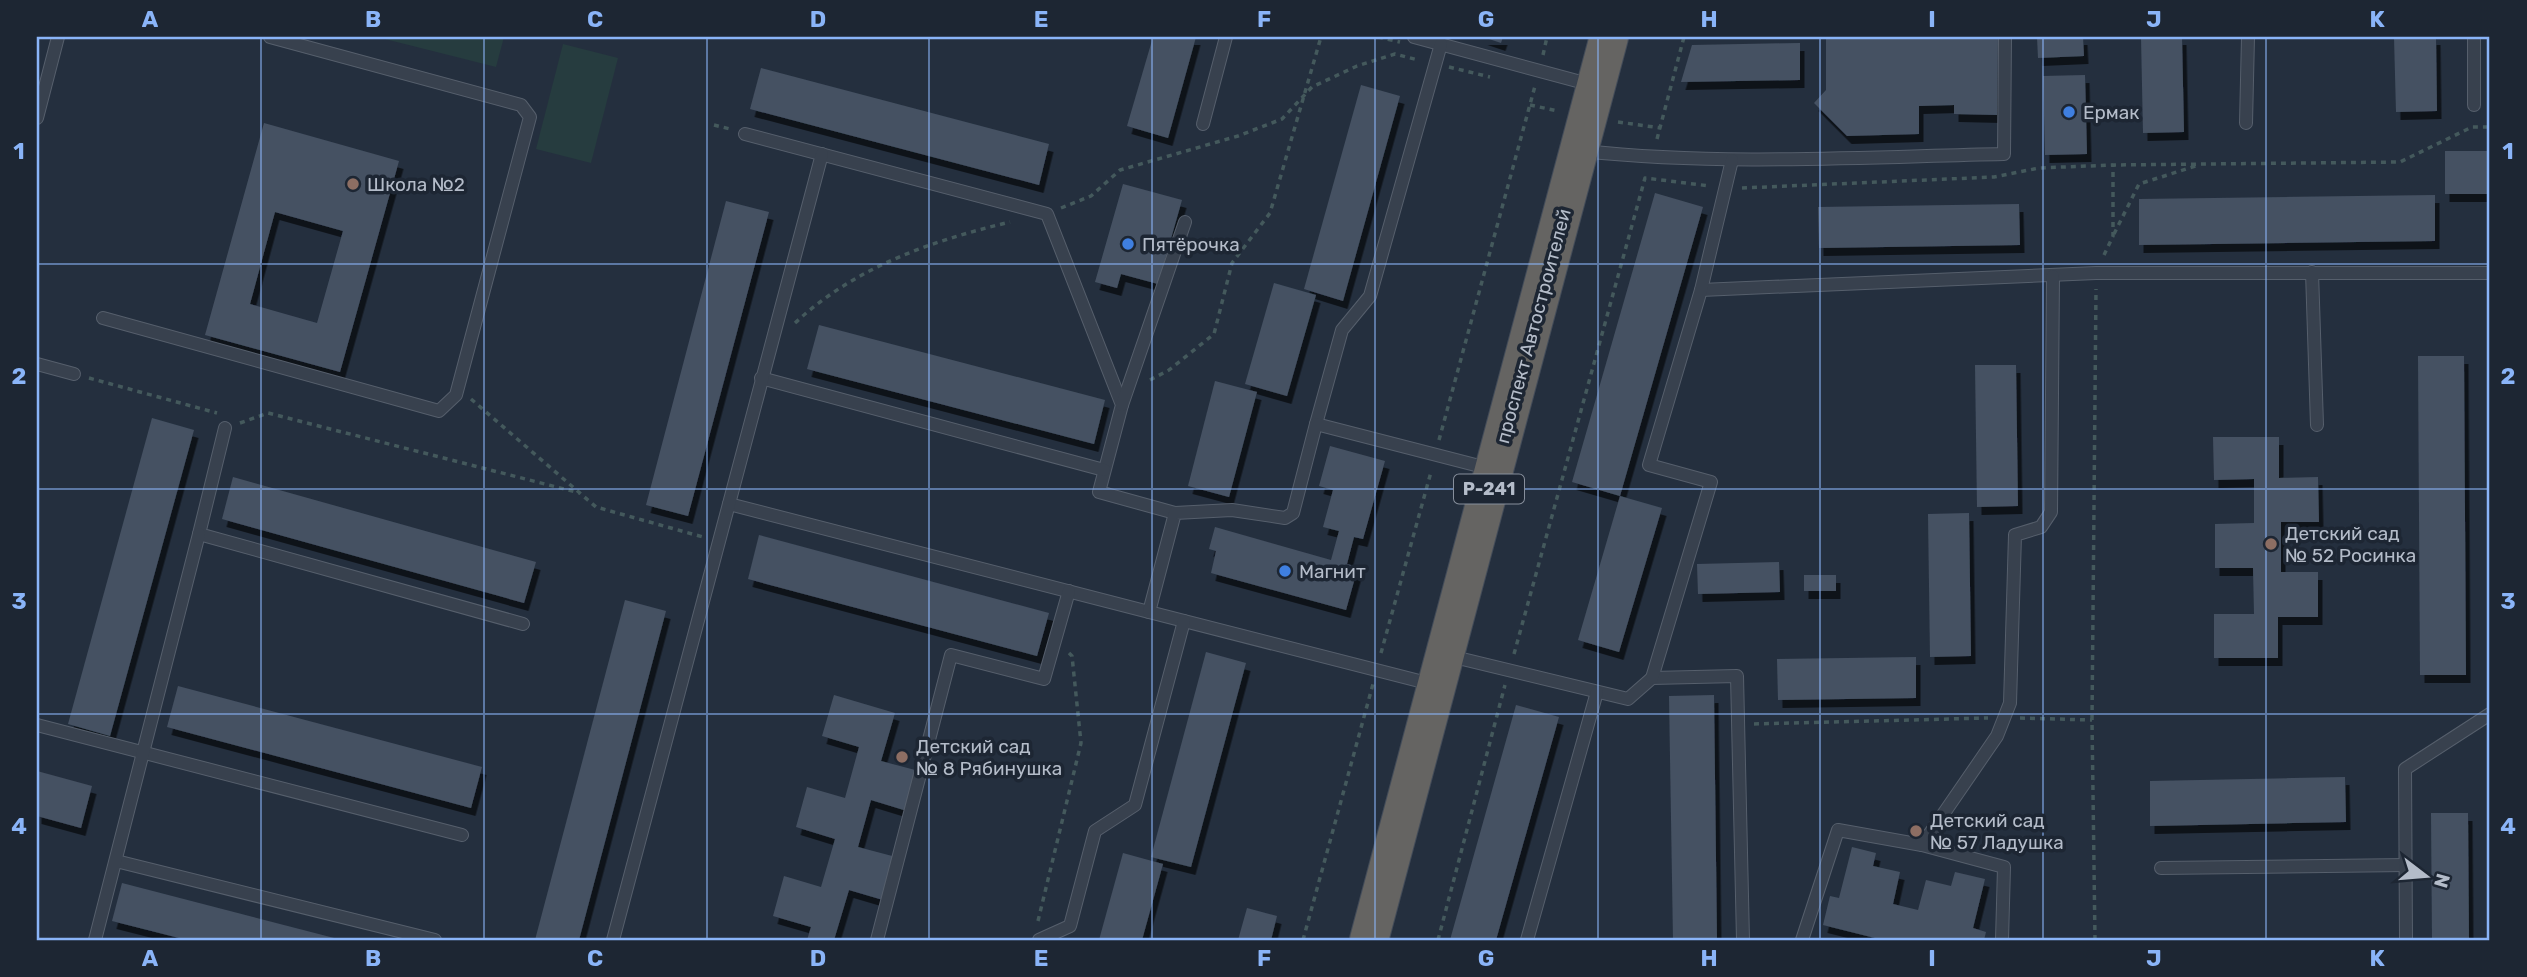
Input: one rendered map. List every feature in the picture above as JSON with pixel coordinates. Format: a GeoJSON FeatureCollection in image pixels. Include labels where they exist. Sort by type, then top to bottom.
{"type":"FeatureCollection","features":[{"type":"Feature","properties":{"kind":"highway","name":"проспект Автостроителей"},"geometry":{"type":"LineString","coordinates":[[1368,940],[1609,37]]}},
{"type":"Feature","properties":{"kind":"lane"},"geometry":{"type":"LineString","coordinates":[[37,118],[58,37]]}},
{"type":"Feature","properties":{"kind":"lane"},"geometry":{"type":"LineString","coordinates":[[103,318],[439,411],[456,395],[530,117],[521,105],[270,37]]}},
{"type":"Feature","properties":{"kind":"lane"},"geometry":{"type":"LineString","coordinates":[[1203,124],[1226,37]]}},
{"type":"Feature","properties":{"kind":"lane"},"geometry":{"type":"LineString","coordinates":[[1414,37],[1596,86]]}},
{"type":"Feature","properties":{"kind":"lane"},"geometry":{"type":"LineString","coordinates":[[1580,150],[1650,158],[1732,160],[2004,154],[2005,37]]}},
{"type":"Feature","properties":{"kind":"lane"},"geometry":{"type":"LineString","coordinates":[[2246,123],[2248,37]]}},
{"type":"Feature","properties":{"kind":"lane"},"geometry":{"type":"LineString","coordinates":[[2473,37],[2474,106]]}},
{"type":"Feature","properties":{"kind":"lane"},"geometry":{"type":"LineString","coordinates":[[1185,222],[1124,399],[1099,492],[1175,513],[1232,510],[1285,518],[1293,513],[1342,330],[1370,296],[1441,44]]}},
{"type":"Feature","properties":{"kind":"lane"},"geometry":{"type":"LineString","coordinates":[[745,134],[1047,214],[1124,399]]}},
{"type":"Feature","properties":{"kind":"lane"},"geometry":{"type":"LineString","coordinates":[[612,940],[822,154]]}},
{"type":"Feature","properties":{"kind":"lane"},"geometry":{"type":"LineString","coordinates":[[729,503],[1377,670],[1439,669],[1628,699],[1652,678],[1710,482],[1649,465],[1700,290],[1732,160]]}},
{"type":"Feature","properties":{"kind":"lane"},"geometry":{"type":"LineString","coordinates":[[2312,272],[2318,425]]}},
{"type":"Feature","properties":{"kind":"lane"},"geometry":{"type":"LineString","coordinates":[[1700,290],[2096,273],[2490,273]]}},
{"type":"Feature","properties":{"kind":"lane"},"geometry":{"type":"LineString","coordinates":[[1922,845],[1997,736],[2010,703],[2015,535],[2041,527],[2051,512],[2053,276]]}},
{"type":"Feature","properties":{"kind":"lane"},"geometry":{"type":"LineString","coordinates":[[37,364],[74,374]]}},
{"type":"Feature","properties":{"kind":"lane"},"geometry":{"type":"LineString","coordinates":[[761,378],[1104,470]]}},
{"type":"Feature","properties":{"kind":"lane"},"geometry":{"type":"LineString","coordinates":[[95,940],[229,422]]}},
{"type":"Feature","properties":{"kind":"lane"},"geometry":{"type":"LineString","coordinates":[[1316,424],[1494,470]]}},
{"type":"Feature","properties":{"kind":"lane"},"geometry":{"type":"LineString","coordinates":[[1149,612],[1175,513]]}},
{"type":"Feature","properties":{"kind":"lane"},"geometry":{"type":"LineString","coordinates":[[198,534],[523,624]]}},
{"type":"Feature","properties":{"kind":"lane"},"geometry":{"type":"LineString","coordinates":[[877,940],[951,656],[1044,679],[1069,591]]}},
{"type":"Feature","properties":{"kind":"lane"},"geometry":{"type":"LineString","coordinates":[[1038,934],[1070,926],[1095,831],[1135,804],[1184,621]]}},
{"type":"Feature","properties":{"kind":"lane"},"geometry":{"type":"LineString","coordinates":[[1652,678],[1737,676],[1743,940]]}},
{"type":"Feature","properties":{"kind":"lane"},"geometry":{"type":"LineString","coordinates":[[1527,940],[1597,692]]}},
{"type":"Feature","properties":{"kind":"lane"},"geometry":{"type":"LineString","coordinates":[[2406,940],[2405,769],[2490,714]]}},
{"type":"Feature","properties":{"kind":"lane"},"geometry":{"type":"LineString","coordinates":[[37,725],[462,835]]}},
{"type":"Feature","properties":{"kind":"lane"},"geometry":{"type":"LineString","coordinates":[[1802,940],[1838,830],[1922,845],[2004,867],[2002,940]]}},
{"type":"Feature","properties":{"kind":"lane"},"geometry":{"type":"LineString","coordinates":[[116,861],[435,940]]}},
{"type":"Feature","properties":{"kind":"lane"},"geometry":{"type":"LineString","coordinates":[[2161,868],[2407,864]]}},
{"type":"Feature","properties":{"kind":"path"},"geometry":{"type":"LineString","coordinates":[[1124,399],[1169,370],[1214,334],[1233,263],[1270,213],[1321,37]]}},
{"type":"Feature","properties":{"kind":"path"},"geometry":{"type":"LineString","coordinates":[[1303,940],[1547,37]]}},
{"type":"Feature","properties":{"kind":"path"},"geometry":{"type":"LineString","coordinates":[[1645,178],[1684,37]]}},
{"type":"Feature","properties":{"kind":"path"},"geometry":{"type":"LineString","coordinates":[[770,346],[810,308],[856,275],[906,254],[975,232],[1047,214],[1091,196],[1120,170],[1238,136],[1282,119],[1312,87],[1357,66],[1395,54],[1499,80]]}},
{"type":"Feature","properties":{"kind":"path"},"geometry":{"type":"LineString","coordinates":[[1523,85],[1535,88]]}},
{"type":"Feature","properties":{"kind":"path"},"geometry":{"type":"LineString","coordinates":[[2113,236],[2113,165],[2400,162],[2472,127],[2490,127]]}},
{"type":"Feature","properties":{"kind":"path"},"geometry":{"type":"LineString","coordinates":[[2095,940],[2092,720],[2096,273],[2140,184],[2203,164]]}},
{"type":"Feature","properties":{"kind":"path"},"geometry":{"type":"LineString","coordinates":[[74,374],[220,414]]}},
{"type":"Feature","properties":{"kind":"path"},"geometry":{"type":"LineString","coordinates":[[458,388],[596,507],[719,541]]}},
{"type":"Feature","properties":{"kind":"path"},"geometry":{"type":"LineString","coordinates":[[229,422],[246,421],[268,413],[580,493]]}},
{"type":"Feature","properties":{"kind":"path"},"geometry":{"type":"LineString","coordinates":[[229,422],[246,421]]}},
{"type":"Feature","properties":{"kind":"path"},"geometry":{"type":"LineString","coordinates":[[1038,934],[1081,743],[1072,656],[1056,639]]}},
{"type":"Feature","properties":{"kind":"path"},"geometry":{"type":"LineString","coordinates":[[1738,724],[2004,717],[2092,720]]}},
{"type":"Feature","properties":{"kind":"green space"},"geometry":{"type":"Polygon","coordinates":[[[377,37],[504,37],[496,67],[377,37]]]}},
{"type":"Feature","properties":{"kind":"green space"},"geometry":{"type":"Polygon","coordinates":[[[563,44],[618,58],[591,163],[536,149],[563,44]]]}},
{"type":"Feature","properties":{"kind":"building"},"geometry":{"type":"Polygon","coordinates":[[[1153,37],[1196,37],[1168,138],[1127,126],[1153,37]]]}},
{"type":"Feature","properties":{"kind":"building"},"geometry":{"type":"Polygon","coordinates":[[[1483,37],[1503,37],[1501,43],[1483,37]]]}},
{"type":"Feature","properties":{"kind":"building"},"geometry":{"type":"Polygon","coordinates":[[[1826,37],[1998,37],[1997,115],[1954,114],[1954,105],[1919,106],[1919,134],[1847,136],[1814,103],[1826,90],[1826,37]]]}},
{"type":"Feature","properties":{"kind":"building"},"geometry":{"type":"Polygon","coordinates":[[[2037,37],[2083,37],[2084,56],[2038,58],[2037,37]]]}},
{"type":"Feature","properties":{"kind":"building"},"geometry":{"type":"Polygon","coordinates":[[[2141,37],[2182,37],[2184,132],[2143,133],[2141,37]]]}},
{"type":"Feature","properties":{"kind":"building"},"geometry":{"type":"Polygon","coordinates":[[[2394,37],[2436,37],[2437,111],[2396,112],[2394,37]]]}},
{"type":"Feature","properties":{"kind":"building"},"geometry":{"type":"Polygon","coordinates":[[[1800,43],[1800,80],[1681,82],[1692,45],[1800,43]]]}},
{"type":"Feature","properties":{"kind":"building"},"geometry":{"type":"Polygon","coordinates":[[[761,68],[1049,144],[1039,185],[750,109],[761,68]]]}},
{"type":"Feature","properties":{"kind":"building"},"geometry":{"type":"Polygon","coordinates":[[[2085,75],[2087,154],[2045,155],[2043,76],[2085,75]]]}},
{"type":"Feature","properties":{"kind":"building"},"geometry":{"type":"Polygon","coordinates":[[[1361,85],[1400,96],[1343,301],[1304,289],[1361,85]]]}},
{"type":"Feature","properties":{"kind":"building"},"geometry":{"type":"Polygon","coordinates":[[[264,123],[399,161],[340,372],[205,335],[264,123]],[[275,212],[250,304],[317,323],[343,231],[275,212]]]}},
{"type":"Feature","properties":{"kind":"building"},"geometry":{"type":"Polygon","coordinates":[[[2445,151],[2490,151],[2490,194],[2445,194],[2445,151]]]}},
{"type":"Feature","properties":{"kind":"building"},"geometry":{"type":"Polygon","coordinates":[[[1123,184],[1182,200],[1158,284],[1121,274],[1117,288],[1095,282],[1123,184]]]}},
{"type":"Feature","properties":{"kind":"building"},"geometry":{"type":"Polygon","coordinates":[[[1655,193],[1703,207],[1620,496],[1572,482],[1655,193]]]}},
{"type":"Feature","properties":{"kind":"building"},"geometry":{"type":"Polygon","coordinates":[[[2435,195],[2435,241],[2139,245],[2139,199],[2435,195]]]}},
{"type":"Feature","properties":{"kind":"building"},"geometry":{"type":"Polygon","coordinates":[[[726,201],[769,212],[688,516],[646,505],[726,201]]]}},
{"type":"Feature","properties":{"kind":"building"},"geometry":{"type":"Polygon","coordinates":[[[2019,204],[2020,245],[1819,248],[1818,207],[2019,204]]]}},
{"type":"Feature","properties":{"kind":"building"},"geometry":{"type":"Polygon","coordinates":[[[1274,283],[1316,295],[1287,396],[1245,384],[1274,283]]]}},
{"type":"Feature","properties":{"kind":"building"},"geometry":{"type":"Polygon","coordinates":[[[819,325],[1105,400],[1094,444],[807,369],[819,325]]]}},
{"type":"Feature","properties":{"kind":"building"},"geometry":{"type":"Polygon","coordinates":[[[2418,356],[2464,356],[2466,675],[2420,675],[2418,356]]]}},
{"type":"Feature","properties":{"kind":"building"},"geometry":{"type":"Polygon","coordinates":[[[1975,365],[2016,365],[2018,506],[1977,507],[1975,365]]]}},
{"type":"Feature","properties":{"kind":"building"},"geometry":{"type":"Polygon","coordinates":[[[1215,381],[1257,392],[1229,497],[1188,486],[1215,381]]]}},
{"type":"Feature","properties":{"kind":"building"},"geometry":{"type":"Polygon","coordinates":[[[152,418],[194,430],[110,736],[68,724],[152,418]]]}},
{"type":"Feature","properties":{"kind":"building"},"geometry":{"type":"Polygon","coordinates":[[[2213,437],[2279,437],[2279,478],[2318,477],[2319,522],[2281,522],[2281,572],[2318,572],[2318,617],[2278,617],[2278,658],[2214,658],[2214,614],[2254,614],[2253,568],[2215,568],[2215,524],[2254,523],[2254,479],[2214,480],[2213,437]]]}},
{"type":"Feature","properties":{"kind":"building"},"geometry":{"type":"Polygon","coordinates":[[[1330,446],[1385,461],[1363,539],[1354,537],[1347,564],[1358,567],[1346,610],[1211,573],[1216,551],[1209,549],[1215,527],[1331,560],[1339,531],[1323,527],[1333,490],[1319,486],[1330,446]]]}},
{"type":"Feature","properties":{"kind":"building"},"geometry":{"type":"Polygon","coordinates":[[[233,477],[536,562],[524,603],[222,519],[233,477]]]}},
{"type":"Feature","properties":{"kind":"building"},"geometry":{"type":"Polygon","coordinates":[[[1620,496],[1662,508],[1619,652],[1578,640],[1620,496]]]}},
{"type":"Feature","properties":{"kind":"building"},"geometry":{"type":"Polygon","coordinates":[[[1969,513],[1971,656],[1930,657],[1928,514],[1969,513]]]}},
{"type":"Feature","properties":{"kind":"building"},"geometry":{"type":"Polygon","coordinates":[[[759,535],[1049,613],[1037,656],[748,579],[759,535]]]}},
{"type":"Feature","properties":{"kind":"building"},"geometry":{"type":"Polygon","coordinates":[[[1779,562],[1780,592],[1698,594],[1697,564],[1779,562]]]}},
{"type":"Feature","properties":{"kind":"building"},"geometry":{"type":"Polygon","coordinates":[[[1804,575],[1836,575],[1836,591],[1804,591],[1804,575]]]}},
{"type":"Feature","properties":{"kind":"building"},"geometry":{"type":"Polygon","coordinates":[[[625,600],[666,611],[579,940],[535,940],[625,600]]]}},
{"type":"Feature","properties":{"kind":"building"},"geometry":{"type":"Polygon","coordinates":[[[1206,652],[1246,663],[1191,867],[1151,857],[1206,652]]]}},
{"type":"Feature","properties":{"kind":"building"},"geometry":{"type":"Polygon","coordinates":[[[1916,657],[1916,698],[1778,700],[1777,659],[1916,657]]]}},
{"type":"Feature","properties":{"kind":"building"},"geometry":{"type":"Polygon","coordinates":[[[178,686],[482,767],[471,808],[167,727],[178,686]]]}},
{"type":"Feature","properties":{"kind":"building"},"geometry":{"type":"Polygon","coordinates":[[[834,695],[895,713],[881,761],[919,771],[907,811],[871,800],[858,847],[896,857],[883,900],[849,890],[834,940],[807,940],[811,927],[773,916],[784,876],[821,887],[835,839],[796,827],[807,787],[845,798],[859,747],[822,736],[834,695]]]}},
{"type":"Feature","properties":{"kind":"building"},"geometry":{"type":"Polygon","coordinates":[[[1714,695],[1717,940],[1673,940],[1669,696],[1714,695]]]}},
{"type":"Feature","properties":{"kind":"building"},"geometry":{"type":"Polygon","coordinates":[[[1516,705],[1559,717],[1496,940],[1450,940],[1516,705]]]}},
{"type":"Feature","properties":{"kind":"building"},"geometry":{"type":"Polygon","coordinates":[[[37,771],[92,786],[81,828],[37,816],[37,771]]]}},
{"type":"Feature","properties":{"kind":"building"},"geometry":{"type":"Polygon","coordinates":[[[2345,777],[2346,822],[2150,826],[2150,781],[2345,777]]]}},
{"type":"Feature","properties":{"kind":"building"},"geometry":{"type":"Polygon","coordinates":[[[2431,813],[2468,813],[2469,940],[2432,940],[2431,813]]]}},
{"type":"Feature","properties":{"kind":"building"},"geometry":{"type":"Polygon","coordinates":[[[1852,847],[1876,853],[1873,866],[1900,872],[1893,904],[1918,910],[1926,880],[1951,886],[1955,872],[1985,879],[1973,928],[1986,932],[1984,940],[1883,940],[1823,925],[1830,896],[1839,898],[1852,847]]]}},
{"type":"Feature","properties":{"kind":"building"},"geometry":{"type":"Polygon","coordinates":[[[1123,853],[1163,864],[1142,940],[1099,940],[1123,853]]]}},
{"type":"Feature","properties":{"kind":"building"},"geometry":{"type":"Polygon","coordinates":[[[122,883],[338,940],[187,940],[112,921],[122,883]]]}},
{"type":"Feature","properties":{"kind":"building"},"geometry":{"type":"Polygon","coordinates":[[[1247,908],[1277,916],[1271,940],[1238,940],[1247,908]]]}},
{"type":"Feature","properties":{"kind":"place","name":"Ермак"},"geometry":{"type":"Point","coordinates":[2069,112]}},
{"type":"Feature","properties":{"kind":"place","name":"Школа №2"},"geometry":{"type":"Point","coordinates":[353,184]}},
{"type":"Feature","properties":{"kind":"place","name":"Пятёрочка"},"geometry":{"type":"Point","coordinates":[1128,244]}},
{"type":"Feature","properties":{"kind":"place","name":"Детский сад № 52 Росинка"},"geometry":{"type":"Point","coordinates":[2271,544]}},
{"type":"Feature","properties":{"kind":"place","name":"Магнит"},"geometry":{"type":"Point","coordinates":[1285,571]}},
{"type":"Feature","properties":{"kind":"place","name":"Детский сад № 8 Рябинушка"},"geometry":{"type":"Point","coordinates":[902,757]}},
{"type":"Feature","properties":{"kind":"place","name":"Детский сад № 57 Ладушка"},"geometry":{"type":"Point","coordinates":[1916,831]}}]}
